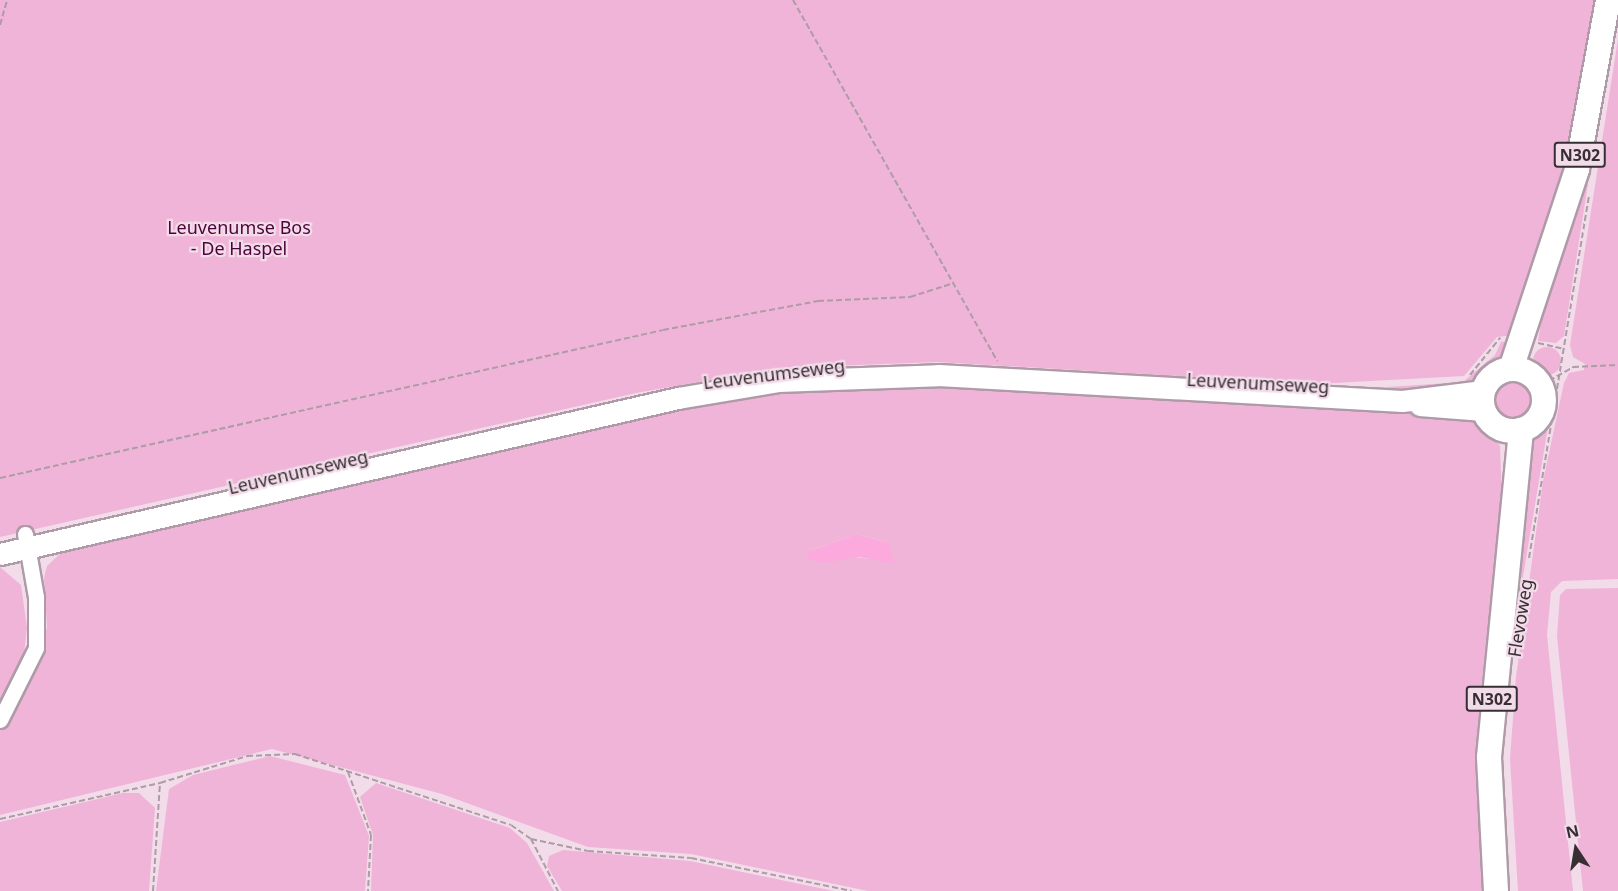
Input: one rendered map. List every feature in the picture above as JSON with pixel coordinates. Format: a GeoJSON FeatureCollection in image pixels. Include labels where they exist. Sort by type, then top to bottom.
{"type":"FeatureCollection","features":[{"type":"Feature","properties":{"kind":"main road","name":"N302"},"geometry":{"type":"LineString","coordinates":[[1512,430],[1542,413],[1527,376],[1525,340],[1533,304],[1577,169],[1608,0]]}},
{"type":"Feature","properties":{"kind":"main road","name":"Leuvenumseweg"},"geometry":{"type":"LineString","coordinates":[[0,554],[27,541],[678,398],[778,381],[938,375],[1402,401],[1476,394]]}},
{"type":"Feature","properties":{"kind":"main road"},"geometry":{"type":"LineString","coordinates":[[1512,430],[1476,394],[1491,378],[1527,376]]}},
{"type":"Feature","properties":{"kind":"main road","name":"Flevoweg"},"geometry":{"type":"LineString","coordinates":[[1496,891],[1489,757],[1512,508],[1512,430]]}},
{"type":"Feature","properties":{"kind":"street"},"geometry":{"type":"LineString","coordinates":[[0,720],[36,648],[36,597],[27,541]]}},
{"type":"Feature","properties":{"kind":"path"},"geometry":{"type":"LineString","coordinates":[[0,24],[7,0]]}},
{"type":"Feature","properties":{"kind":"path"},"geometry":{"type":"LineString","coordinates":[[793,0],[1001,368],[990,368]]}},
{"type":"Feature","properties":{"kind":"path"},"geometry":{"type":"LineString","coordinates":[[0,478],[663,330],[818,301],[910,297],[954,283]]}},
{"type":"Feature","properties":{"kind":"path"},"geometry":{"type":"LineString","coordinates":[[1476,394],[1490,357],[1502,338],[1525,340]]}},
{"type":"Feature","properties":{"kind":"path","name":"Flevoweg"},"geometry":{"type":"LineString","coordinates":[[1525,340],[1564,349],[1562,373],[1528,561]]}},
{"type":"Feature","properties":{"kind":"path"},"geometry":{"type":"LineString","coordinates":[[1527,376],[1562,373],[1573,367],[1618,365]]}},
{"type":"Feature","properties":{"kind":"path"},"geometry":{"type":"LineString","coordinates":[[0,819],[159,783],[271,753],[440,798],[531,838],[588,851],[691,858],[852,891]]}},
{"type":"Feature","properties":{"kind":"path"},"geometry":{"type":"LineString","coordinates":[[348,772],[371,835],[368,891]]}},
{"type":"Feature","properties":{"kind":"path"},"geometry":{"type":"LineString","coordinates":[[153,891],[159,783]]}},
{"type":"Feature","properties":{"kind":"path"},"geometry":{"type":"LineString","coordinates":[[531,838],[558,891]]}},
{"type":"Feature","properties":{"kind":"green space","name":"Leuvenumse Bos - De Haspel"},"geometry":{"type":"Polygon","coordinates":[[[0,0],[1599,0],[1569,168],[1514,335],[1497,337],[1464,376],[1315,384],[937,362],[777,368],[636,393],[0,537],[0,0]]]}},
{"type":"Feature","properties":{"kind":"green space"},"geometry":{"type":"Polygon","coordinates":[[[1618,39],[1618,579],[1562,581],[1551,592],[1547,635],[1573,891],[1518,891],[1510,759],[1516,677],[1543,481],[1564,383],[1569,373],[1584,370],[1585,364],[1573,357],[1570,345],[1618,39]]]}},
{"type":"Feature","properties":{"kind":"green space"},"geometry":{"type":"Polygon","coordinates":[[[1582,183],[1588,184],[1564,336],[1556,343],[1538,341],[1544,305],[1582,183]]]}},
{"type":"Feature","properties":{"kind":"green space"},"geometry":{"type":"Polygon","coordinates":[[[1513,341],[1501,364],[1478,383],[1395,392],[1357,389],[1463,382],[1495,355],[1501,342],[1513,341]]]}},
{"type":"Feature","properties":{"kind":"green space"},"geometry":{"type":"Polygon","coordinates":[[[1547,347],[1557,351],[1561,361],[1557,371],[1547,375],[1537,371],[1533,361],[1537,351],[1547,347]]]}},
{"type":"Feature","properties":{"kind":"green space"},"geometry":{"type":"Polygon","coordinates":[[[842,367],[938,367],[841,369],[28,537],[637,397],[778,372],[842,367]]]}},
{"type":"Feature","properties":{"kind":"green space"},"geometry":{"type":"Polygon","coordinates":[[[1513,380],[1521,381],[1527,386],[1532,392],[1532,408],[1527,414],[1521,419],[1513,420],[1505,419],[1499,414],[1494,408],[1493,400],[1494,392],[1499,386],[1505,381],[1513,380]]]}},
{"type":"Feature","properties":{"kind":"green space"},"geometry":{"type":"Polygon","coordinates":[[[896,381],[1470,413],[1480,418],[1500,446],[1502,500],[1487,891],[868,891],[691,854],[588,847],[442,794],[272,749],[0,815],[0,730],[38,666],[47,627],[44,578],[47,566],[63,551],[741,392],[896,381]],[[857,534],[810,551],[869,559],[888,543],[857,534]]]}},
{"type":"Feature","properties":{"kind":"green space"},"geometry":{"type":"Polygon","coordinates":[[[1555,385],[1506,678],[1502,758],[1509,891],[1504,891],[1497,758],[1529,435],[1546,417],[1555,385]]]}},
{"type":"Feature","properties":{"kind":"green space"},"geometry":{"type":"Polygon","coordinates":[[[0,567],[21,585],[27,628],[24,653],[0,706],[0,567]]]}},
{"type":"Feature","properties":{"kind":"green space"},"geometry":{"type":"Polygon","coordinates":[[[1618,588],[1618,891],[1583,891],[1557,636],[1560,595],[1566,589],[1618,588]]]}},
{"type":"Feature","properties":{"kind":"green space"},"geometry":{"type":"Polygon","coordinates":[[[270,756],[345,775],[369,836],[365,891],[156,891],[169,789],[193,775],[270,756]]]}},
{"type":"Feature","properties":{"kind":"green space"},"geometry":{"type":"Polygon","coordinates":[[[376,783],[510,828],[527,843],[554,891],[371,891],[373,835],[360,797],[376,783]]]}},
{"type":"Feature","properties":{"kind":"green space"},"geometry":{"type":"Polygon","coordinates":[[[123,793],[139,793],[155,808],[149,891],[0,891],[0,822],[123,793]]]}},
{"type":"Feature","properties":{"kind":"green space"},"geometry":{"type":"Polygon","coordinates":[[[563,850],[690,861],[834,891],[562,891],[547,866],[549,856],[563,850]]]}},
{"type":"Feature","properties":{"kind":"shaded area"},"geometry":{"type":"Polygon","coordinates":[[[857,534],[888,543],[895,564],[859,557],[821,563],[806,558],[810,551],[857,534]]]}}]}
